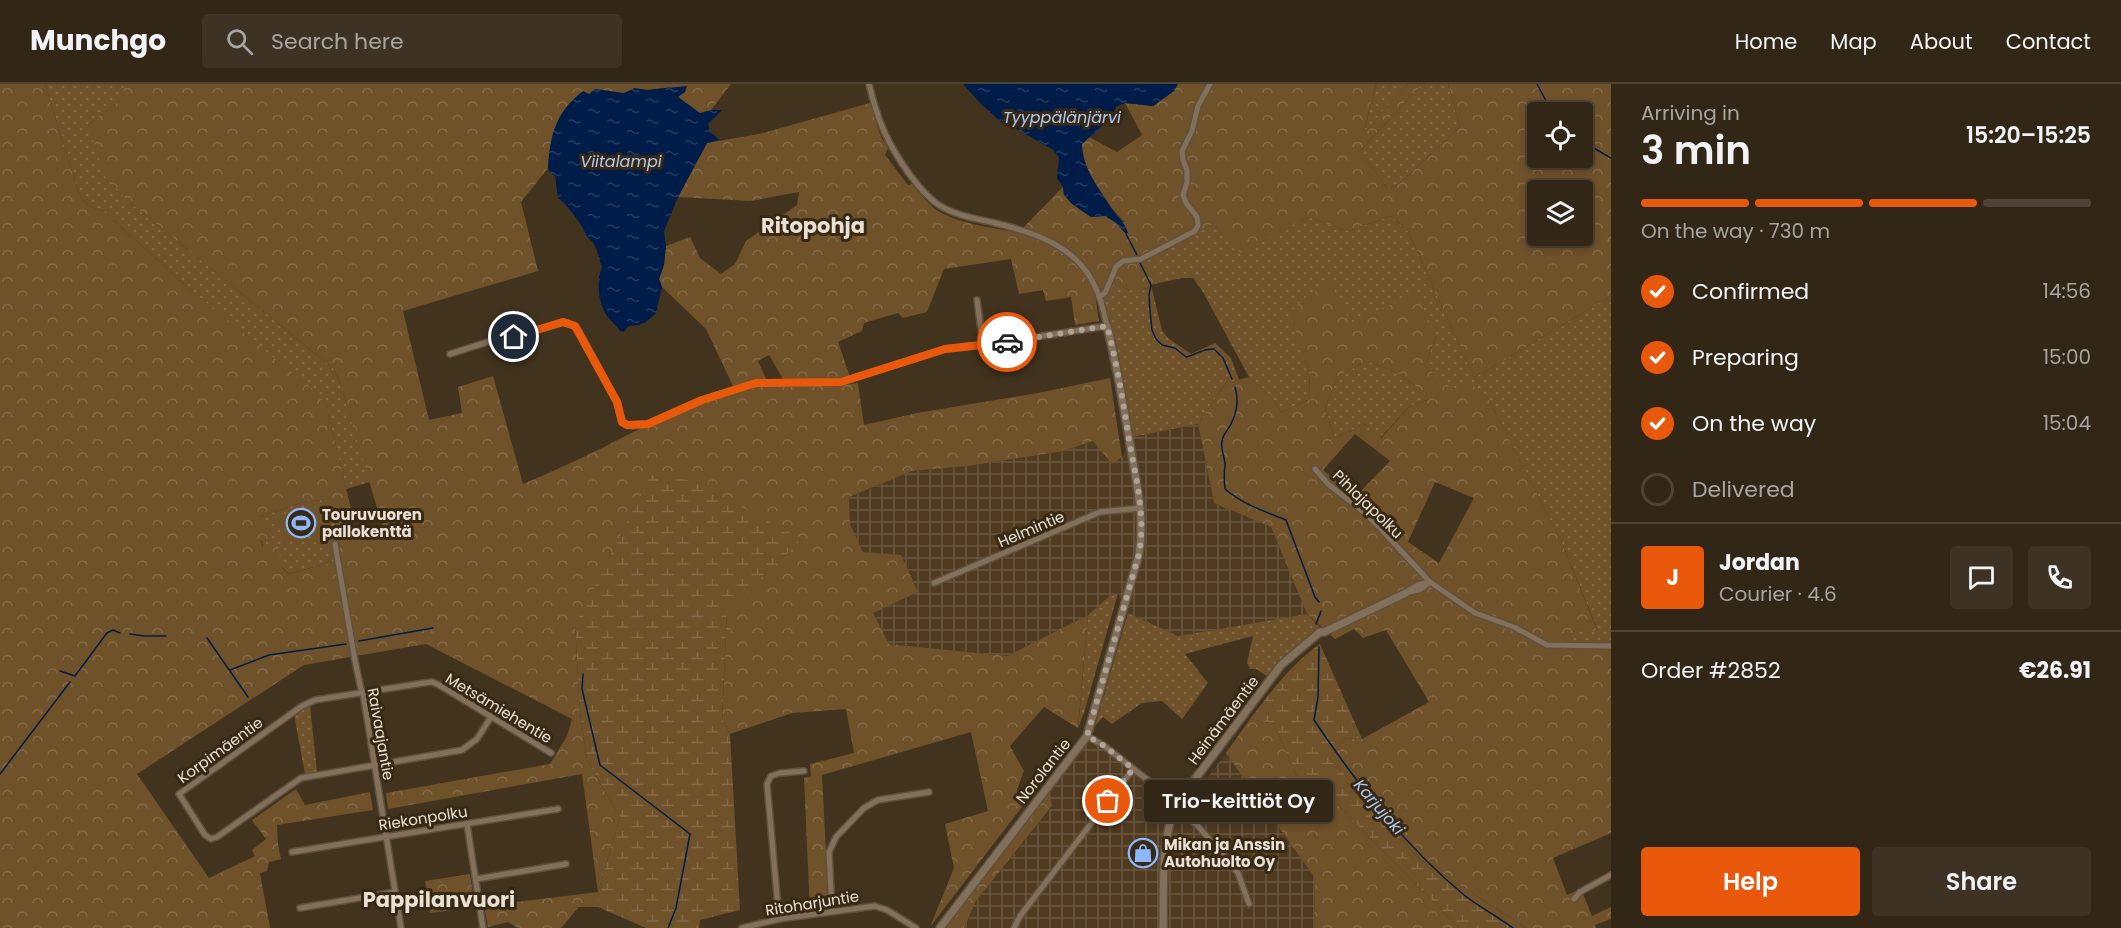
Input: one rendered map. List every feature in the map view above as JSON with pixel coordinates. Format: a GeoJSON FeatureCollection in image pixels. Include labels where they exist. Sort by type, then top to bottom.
{"type":"FeatureCollection","features":[{"type":"Feature","properties":{"kind":"street"},"geometry":{"type":"LineString","coordinates":[[450,354],[497,339],[514,337],[563,322],[569,323],[575,326],[585,342],[617,402],[622,422],[632,426],[648,424],[702,400],[756,383],[841,382],[945,349],[1107,326],[1094,283],[1077,260],[1057,244],[1028,232],[958,215],[936,204],[928,196],[888,143],[879,123],[869,84]]}},
{"type":"Feature","properties":{"kind":"street"},"geometry":{"type":"LineString","coordinates":[[1099,297],[1105,293],[1116,267],[1123,261],[1141,259],[1195,231],[1198,225],[1197,218],[1183,195],[1187,182],[1187,170],[1182,151],[1192,131],[1198,106],[1210,84]]}},
{"type":"Feature","properties":{"kind":"street"},"geometry":{"type":"LineString","coordinates":[[977,300],[984,345]]}},
{"type":"Feature","properties":{"kind":"street","name":"Norolantie"},"geometry":{"type":"LineString","coordinates":[[940,928],[1087,736],[1139,554],[1142,535],[1141,508],[1115,357],[1107,326]]}},
{"type":"Feature","properties":{"kind":"street","name":"Pihlajapolku"},"geometry":{"type":"LineString","coordinates":[[1315,469],[1328,484],[1380,528],[1430,582]]}},
{"type":"Feature","properties":{"kind":"street","name":"Helmintie"},"geometry":{"type":"LineString","coordinates":[[934,583],[1100,512],[1141,508]]}},
{"type":"Feature","properties":{"kind":"street","name":"Raivaajantie"},"geometry":{"type":"LineString","coordinates":[[335,544],[355,661],[363,693],[401,928]]}},
{"type":"Feature","properties":{"kind":"street"},"geometry":{"type":"LineString","coordinates":[[1430,582],[1475,613],[1514,627],[1547,645],[1611,646]]}},
{"type":"Feature","properties":{"kind":"street","name":"Heinämäentie"},"geometry":{"type":"LineString","coordinates":[[1163,928],[1167,837],[1170,819],[1177,805],[1269,680],[1286,660],[1324,632],[1418,585],[1430,582]]}},
{"type":"Feature","properties":{"kind":"street","name":"Metsämiehentie"},"geometry":{"type":"LineString","coordinates":[[363,693],[432,682],[551,753]]}},
{"type":"Feature","properties":{"kind":"street","name":"Korpimäentie"},"geometry":{"type":"LineString","coordinates":[[363,693],[315,700],[302,706],[179,794],[205,835],[211,839],[301,778],[375,764]]}},
{"type":"Feature","properties":{"kind":"street"},"geometry":{"type":"LineString","coordinates":[[375,764],[462,750],[477,739],[491,717]]}},
{"type":"Feature","properties":{"kind":"street"},"geometry":{"type":"LineString","coordinates":[[1087,736],[1103,745],[1133,769],[1177,805],[1198,826],[1238,873],[1249,904]]}},
{"type":"Feature","properties":{"kind":"street"},"geometry":{"type":"LineString","coordinates":[[1014,928],[1020,916],[1133,769]]}},
{"type":"Feature","properties":{"kind":"street"},"geometry":{"type":"LineString","coordinates":[[779,919],[767,784],[771,776],[804,771]]}},
{"type":"Feature","properties":{"kind":"street"},"geometry":{"type":"LineString","coordinates":[[832,911],[828,870],[829,852],[836,837],[864,808],[879,800],[929,792]]}},
{"type":"Feature","properties":{"kind":"street","name":"Riekonpolku"},"geometry":{"type":"LineString","coordinates":[[291,852],[558,809]]}},
{"type":"Feature","properties":{"kind":"street"},"geometry":{"type":"LineString","coordinates":[[467,824],[483,928]]}},
{"type":"Feature","properties":{"kind":"street"},"geometry":{"type":"LineString","coordinates":[[476,879],[566,864]]}},
{"type":"Feature","properties":{"kind":"street"},"geometry":{"type":"LineString","coordinates":[[1574,899],[1580,892],[1611,875]]}},
{"type":"Feature","properties":{"kind":"street"},"geometry":{"type":"LineString","coordinates":[[300,908],[395,892]]}},
{"type":"Feature","properties":{"kind":"street","name":"Ritoharjuntie"},"geometry":{"type":"LineString","coordinates":[[742,928],[779,919],[879,907],[916,928]]}},
{"type":"Feature","properties":{"kind":"shaded area"},"geometry":{"type":"Polygon","coordinates":[[[1198,424],[1214,503],[1271,527],[1307,614],[1178,636],[1128,613],[1118,593],[1111,595],[1088,615],[1007,656],[889,644],[873,613],[918,592],[863,552],[850,524],[849,497],[912,471],[968,466],[1064,451],[1094,441],[1112,464],[1122,457],[1133,437],[1198,424]]]}},
{"type":"Feature","properties":{"kind":"shaded area"},"geometry":{"type":"Polygon","coordinates":[[[1088,739],[1101,746],[1175,803],[1187,805],[1226,753],[1315,878],[1314,928],[964,928],[976,901],[1052,807],[1050,792],[1088,739]]]}},
{"type":"Feature","properties":{"kind":"green space"},"geometry":{"type":"Polygon","coordinates":[[[0,84],[45,84],[79,194],[88,206],[103,211],[192,291],[315,391],[326,405],[351,509],[347,510],[353,533],[382,525],[334,369],[127,200],[104,175],[88,125],[123,98],[124,84],[731,84],[711,110],[700,114],[685,104],[669,87],[647,90],[635,88],[624,93],[612,93],[549,157],[548,168],[521,202],[538,271],[403,311],[429,420],[462,413],[458,387],[493,376],[523,484],[699,402],[758,386],[858,383],[864,425],[917,413],[1038,393],[1110,378],[1122,457],[1112,464],[1093,441],[1064,451],[968,466],[912,471],[849,497],[850,524],[863,552],[901,555],[918,592],[873,613],[889,644],[1007,656],[1088,615],[1078,728],[1044,707],[1010,746],[1024,771],[1017,790],[1028,799],[930,927],[954,868],[945,824],[988,811],[971,732],[822,775],[829,909],[810,911],[804,778],[811,776],[810,764],[854,753],[846,709],[792,713],[730,734],[722,719],[727,610],[802,539],[575,625],[580,713],[587,760],[620,817],[598,892],[582,774],[388,809],[386,793],[550,764],[567,736],[572,719],[426,644],[304,665],[137,774],[209,878],[255,856],[252,850],[266,839],[252,820],[296,789],[305,805],[370,792],[373,810],[277,825],[281,859],[269,862],[267,871],[260,873],[270,928],[0,928],[0,84]],[[322,500],[303,502],[259,517],[261,524],[271,524],[275,533],[270,539],[261,541],[263,548],[278,545],[282,568],[289,574],[342,559],[338,524],[322,500]]]}},
{"type":"Feature","properties":{"kind":"green space"},"geometry":{"type":"Polygon","coordinates":[[[45,84],[124,84],[123,98],[88,125],[127,200],[334,369],[370,482],[346,489],[326,405],[192,291],[103,211],[88,206],[79,194],[45,84]]]}},
{"type":"Feature","properties":{"kind":"green space"},"geometry":{"type":"Polygon","coordinates":[[[1178,84],[1376,84],[1364,131],[1408,84],[1422,84],[1360,151],[1388,189],[1399,184],[1460,127],[1448,84],[1611,84],[1611,296],[1474,378],[1408,231],[1391,216],[1348,231],[1308,217],[1241,253],[1213,224],[1145,259],[1159,283],[1139,293],[1113,284],[1108,294],[1096,301],[1099,321],[1075,325],[1071,297],[1046,301],[1043,290],[1019,294],[1011,259],[944,269],[927,312],[903,318],[898,313],[864,323],[862,331],[838,342],[850,377],[783,379],[769,355],[758,361],[766,379],[733,386],[706,329],[662,287],[659,279],[664,265],[666,246],[690,237],[700,258],[721,274],[735,264],[746,241],[797,205],[799,192],[750,201],[678,197],[707,143],[759,134],[870,103],[881,137],[888,148],[885,155],[908,185],[912,184],[935,209],[953,218],[1018,233],[1063,187],[1064,195],[1091,217],[1105,216],[1115,222],[1125,222],[1097,187],[1086,165],[1082,144],[1089,137],[1117,152],[1142,135],[1125,103],[1153,106],[1174,91],[1178,84]]]}},
{"type":"Feature","properties":{"kind":"green space"},"geometry":{"type":"Polygon","coordinates":[[[1376,84],[1408,84],[1364,132],[1376,84]]]}},
{"type":"Feature","properties":{"kind":"green space"},"geometry":{"type":"Polygon","coordinates":[[[1422,84],[1448,84],[1460,127],[1399,184],[1388,189],[1360,151],[1422,84]]]}},
{"type":"Feature","properties":{"kind":"green space"},"geometry":{"type":"Polygon","coordinates":[[[1391,216],[1408,231],[1474,378],[1611,296],[1611,650],[1579,650],[1570,636],[1576,629],[1598,631],[1562,543],[1487,396],[1452,390],[1425,365],[1436,336],[1350,324],[1330,282],[1290,311],[1309,372],[1310,399],[1281,412],[1275,401],[1249,377],[1203,292],[1193,278],[1159,283],[1144,259],[1213,224],[1241,252],[1308,217],[1348,231],[1391,216]]]}},
{"type":"Feature","properties":{"kind":"green space"},"geometry":{"type":"Polygon","coordinates":[[[1330,281],[1351,323],[1415,293],[1436,336],[1425,365],[1452,389],[1470,384],[1487,396],[1562,543],[1598,632],[1576,629],[1570,636],[1579,650],[1611,650],[1611,833],[1553,858],[1567,895],[1581,889],[1592,916],[1611,907],[1611,919],[1595,925],[1596,928],[1526,928],[1417,857],[1330,758],[1346,738],[1362,739],[1429,702],[1386,630],[1363,638],[1354,629],[1335,639],[1307,614],[1271,527],[1214,503],[1198,424],[1226,383],[1249,377],[1275,401],[1281,412],[1310,399],[1309,372],[1289,311],[1330,281]],[[1366,361],[1338,376],[1325,408],[1335,438],[1365,424],[1381,438],[1410,406],[1432,398],[1396,372],[1366,361]],[[1355,434],[1323,470],[1355,497],[1390,461],[1355,434]],[[1435,482],[1408,542],[1439,563],[1474,498],[1435,482]]]}},
{"type":"Feature","properties":{"kind":"green space"},"geometry":{"type":"Polygon","coordinates":[[[1113,284],[1139,293],[1151,285],[1162,330],[1168,338],[1191,354],[1215,343],[1231,358],[1239,380],[1226,383],[1198,424],[1133,437],[1119,356],[1102,298],[1108,294],[1113,284]]]}},
{"type":"Feature","properties":{"kind":"green space"},"geometry":{"type":"Polygon","coordinates":[[[1366,361],[1396,372],[1432,398],[1410,406],[1380,438],[1365,424],[1335,438],[1325,408],[1338,376],[1366,361]]]}},
{"type":"Feature","properties":{"kind":"green space"},"geometry":{"type":"Polygon","coordinates":[[[651,475],[693,481],[802,539],[727,611],[722,719],[730,734],[740,910],[700,920],[699,928],[646,928],[598,907],[598,892],[620,817],[587,760],[580,713],[575,625],[651,475]]]}},
{"type":"Feature","properties":{"kind":"green space"},"geometry":{"type":"Polygon","coordinates":[[[322,500],[338,524],[342,559],[289,574],[263,548],[259,517],[303,502],[322,500]]]}},
{"type":"Feature","properties":{"kind":"green space","name":"Touruvuoren pallokenttä"},"geometry":{"type":"Polygon","coordinates":[[[319,505],[326,529],[284,542],[277,518],[319,505]]]}},
{"type":"Feature","properties":{"kind":"green space"},"geometry":{"type":"Polygon","coordinates":[[[1118,593],[1078,728],[1088,615],[1111,595],[1118,593]]]}},
{"type":"Feature","properties":{"kind":"green space"},"geometry":{"type":"Polygon","coordinates":[[[1128,613],[1178,636],[1307,614],[1320,627],[1294,648],[1267,676],[1256,669],[1250,669],[1247,663],[1253,636],[1185,654],[1208,683],[1182,719],[1162,701],[1142,703],[1112,724],[1103,717],[1095,726],[1128,613]]]}},
{"type":"Feature","properties":{"kind":"green space"},"geometry":{"type":"Polygon","coordinates":[[[1320,644],[1362,739],[1346,738],[1330,758],[1417,857],[1526,928],[1459,928],[1326,793],[1299,781],[1274,724],[1250,719],[1291,669],[1320,644]]]}},
{"type":"Feature","properties":{"kind":"green space"},"geometry":{"type":"Polygon","coordinates":[[[310,705],[317,772],[305,774],[294,714],[310,705]]]}},
{"type":"Feature","properties":{"kind":"green space"},"geometry":{"type":"Polygon","coordinates":[[[1250,719],[1274,724],[1299,781],[1326,793],[1459,928],[1314,928],[1315,878],[1226,753],[1250,719]]]}},
{"type":"Feature","properties":{"kind":"green space"},"geometry":{"type":"Polygon","coordinates":[[[1050,792],[1052,806],[976,901],[964,928],[944,928],[1050,792]]]}},
{"type":"Feature","properties":{"kind":"green space"},"geometry":{"type":"Polygon","coordinates":[[[470,874],[475,907],[430,913],[425,881],[470,874]]]}},
{"type":"Feature","properties":{"kind":"green space"},"geometry":{"type":"Polygon","coordinates":[[[598,892],[598,907],[579,907],[561,928],[518,928],[508,922],[488,927],[484,906],[598,892]]]}},
{"type":"Feature","properties":{"kind":"water","name":"Tyyppälänjärvi"},"geometry":{"type":"Polygon","coordinates":[[[963,84],[1178,84],[1174,91],[1153,106],[1125,103],[1116,107],[1111,118],[1082,144],[1085,162],[1092,178],[1125,225],[1128,233],[1126,234],[1115,222],[1105,216],[1091,217],[1072,204],[1064,195],[1063,187],[1057,178],[1059,158],[1053,150],[1013,127],[1004,125],[963,84]]]}},
{"type":"Feature","properties":{"kind":"water","name":"Viitalampi"},"geometry":{"type":"Polygon","coordinates":[[[687,86],[685,92],[678,97],[700,113],[722,110],[708,124],[710,131],[719,140],[707,143],[678,197],[664,231],[666,246],[664,265],[659,279],[662,287],[656,313],[646,322],[628,326],[624,332],[620,331],[607,316],[602,305],[599,285],[602,267],[595,246],[575,216],[558,198],[555,176],[548,168],[553,134],[566,107],[583,91],[589,94],[595,89],[624,93],[635,88],[647,90],[687,86]]]}},
{"type":"Feature","properties":{"kind":"waterway"},"geometry":{"type":"LineString","coordinates":[[1537,84],[1547,102]]}},
{"type":"Feature","properties":{"kind":"waterway"},"geometry":{"type":"LineString","coordinates":[[1593,147],[1611,158]]}},
{"type":"Feature","properties":{"kind":"waterway","name":"Karjujoki"},"geometry":{"type":"LineString","coordinates":[[1126,234],[1137,255]]}},
{"type":"Feature","properties":{"kind":"waterway","name":"Karjujoki"},"geometry":{"type":"LineString","coordinates":[[1140,263],[1151,285],[1150,311],[1152,330],[1156,339],[1162,345],[1175,348],[1186,357],[1214,349],[1223,358],[1232,379]]}},
{"type":"Feature","properties":{"kind":"waterway","name":"Karjujoki"},"geometry":{"type":"LineString","coordinates":[[1235,387],[1236,410],[1223,436],[1222,444],[1225,489],[1247,503],[1286,520],[1315,597],[1319,602]]}},
{"type":"Feature","properties":{"kind":"waterway","name":"Karjujoki"},"geometry":{"type":"LineString","coordinates":[[1316,624],[1321,611]]}},
{"type":"Feature","properties":{"kind":"waterway"},"geometry":{"type":"LineString","coordinates":[[359,641],[433,628]]}},
{"type":"Feature","properties":{"kind":"waterway"},"geometry":{"type":"LineString","coordinates":[[60,671],[75,676],[107,633],[113,630],[120,633]]}},
{"type":"Feature","properties":{"kind":"waterway"},"geometry":{"type":"LineString","coordinates":[[130,634],[166,636]]}},
{"type":"Feature","properties":{"kind":"waterway"},"geometry":{"type":"LineString","coordinates":[[207,638],[248,697]]}},
{"type":"Feature","properties":{"kind":"waterway"},"geometry":{"type":"LineString","coordinates":[[230,670],[269,655],[346,644]]}},
{"type":"Feature","properties":{"kind":"waterway","name":"Karjujoki"},"geometry":{"type":"LineString","coordinates":[[1319,647],[1318,697],[1314,720],[1330,744],[1383,813],[1422,856],[1464,895],[1513,928]]}},
{"type":"Feature","properties":{"kind":"waterway"},"geometry":{"type":"LineString","coordinates":[[583,674],[582,689],[600,765],[690,834],[676,908],[668,928]]}},
{"type":"Feature","properties":{"kind":"waterway"},"geometry":{"type":"LineString","coordinates":[[0,774],[70,682]]}},
{"type":"Feature","properties":{"kind":"way so far"},"geometry":{"type":"LineString","coordinates":[[1007,342],[1107,326],[1115,357],[1141,508],[1142,535],[1139,554],[1087,736],[1103,745],[1133,769],[1108,801]]}},
{"type":"Feature","properties":{"kind":"place","name":"Touruvuoren pallokenttä"},"geometry":{"type":"Point","coordinates":[301,523]}},
{"type":"Feature","properties":{"kind":"place","name":"Trio-keittiöt Oy"},"geometry":{"type":"Point","coordinates":[1108,801]}},
{"type":"Feature","properties":{"kind":"place","name":"Mikan ja Anssin Autohuolto Oy"},"geometry":{"type":"Point","coordinates":[1143,853]}},
{"type":"Feature","properties":{"kind":"district","name":"Ritopohja"},"geometry":{"type":"Point","coordinates":[813,225]}},
{"type":"Feature","properties":{"kind":"district","name":"Pappilanvuori"},"geometry":{"type":"Point","coordinates":[439,899]}},
{"type":"Feature","properties":{"kind":"route"},"geometry":{"type":"LineString","coordinates":[[514,337],[563,322],[575,326],[617,402],[622,422],[632,426],[648,424],[665,414],[756,383],[841,382],[935,351],[1007,342]]}}]}
